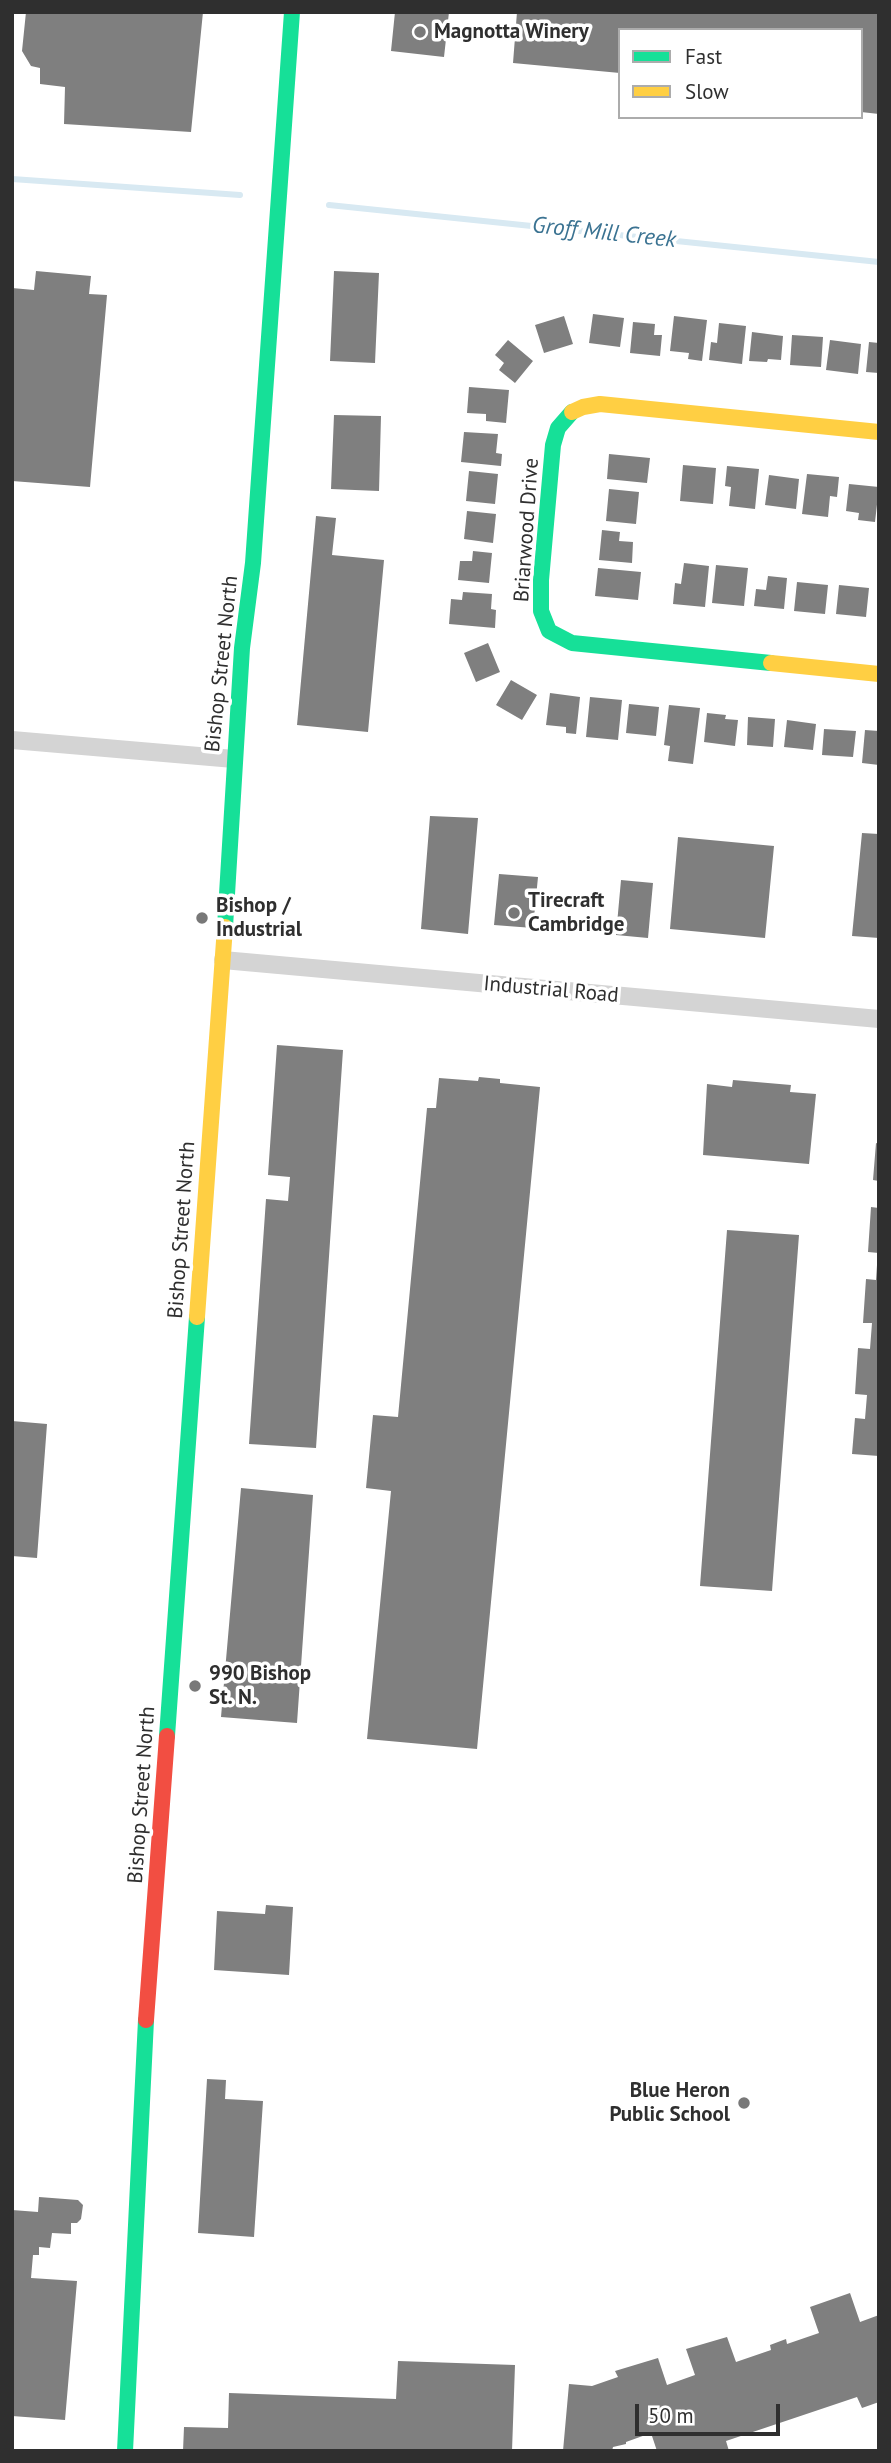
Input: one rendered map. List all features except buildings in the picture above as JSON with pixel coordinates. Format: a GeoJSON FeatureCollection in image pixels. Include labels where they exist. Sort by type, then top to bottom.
{"type":"FeatureCollection","features":[{"type":"Feature","properties":{"kind":"main road","name":"Bishop Street North"},"geometry":{"type":"LineString","coordinates":[[125,2451],[148,2007],[223,960],[242,648],[254,550],[292,12]]}},
{"type":"Feature","properties":{"kind":"main road","name":"Briarwood Drive"},"geometry":{"type":"LineString","coordinates":[[879,432],[600,404],[583,407],[569,414],[558,428],[553,445],[541,611],[550,631],[572,643],[879,674]]}},
{"type":"Feature","properties":{"kind":"street"},"geometry":{"type":"LineString","coordinates":[[12,740],[234,759]]}},
{"type":"Feature","properties":{"kind":"street","name":"Industrial Road"},"geometry":{"type":"LineString","coordinates":[[223,960],[879,1019]]}},
{"type":"Feature","properties":{"kind":"waterway","name":"Groff Mill Creek"},"geometry":{"type":"LineString","coordinates":[[12,179],[240,195]]}},
{"type":"Feature","properties":{"kind":"waterway","name":"Groff Mill Creek"},"geometry":{"type":"LineString","coordinates":[[329,205],[879,262]]}},
{"type":"Feature","properties":{"kind":"traffic: fast"},"geometry":{"type":"LineString","coordinates":[[225,927],[242,648],[253,563],[292,12]]}},
{"type":"Feature","properties":{"kind":"traffic: fast"},"geometry":{"type":"LineString","coordinates":[[572,412],[558,428],[553,445],[541,580],[541,611],[549,631],[572,643],[771,663]]}},
{"type":"Feature","properties":{"kind":"traffic: fast"},"geometry":{"type":"LineString","coordinates":[[167,1736],[197,1317]]}},
{"type":"Feature","properties":{"kind":"traffic: fast"},"geometry":{"type":"LineString","coordinates":[[125,2451],[146,2020]]}},
{"type":"Feature","properties":{"kind":"traffic: slow"},"geometry":{"type":"LineString","coordinates":[[572,412],[600,404],[879,432]]}},
{"type":"Feature","properties":{"kind":"traffic: slow"},"geometry":{"type":"LineString","coordinates":[[771,663],[879,674]]}},
{"type":"Feature","properties":{"kind":"traffic: slow"},"geometry":{"type":"LineString","coordinates":[[197,1317],[225,927]]}},
{"type":"Feature","properties":{"kind":"traffic: jam"},"geometry":{"type":"LineString","coordinates":[[146,2020],[167,1736]]}},
{"type":"Feature","properties":{"kind":"place","name":"Magnotta Winery"},"geometry":{"type":"Point","coordinates":[420,32]}},
{"type":"Feature","properties":{"kind":"place","name":"Tirecraft Cambridge"},"geometry":{"type":"Point","coordinates":[514,913]}},
{"type":"Feature","properties":{"kind":"place","name":"Bishop / Industrial"},"geometry":{"type":"Point","coordinates":[202,918]}},
{"type":"Feature","properties":{"kind":"place","name":"990 Bishop St. N."},"geometry":{"type":"Point","coordinates":[195,1686]}},
{"type":"Feature","properties":{"kind":"place","name":"Blue Heron Public School"},"geometry":{"type":"Point","coordinates":[744,2103]}}]}
